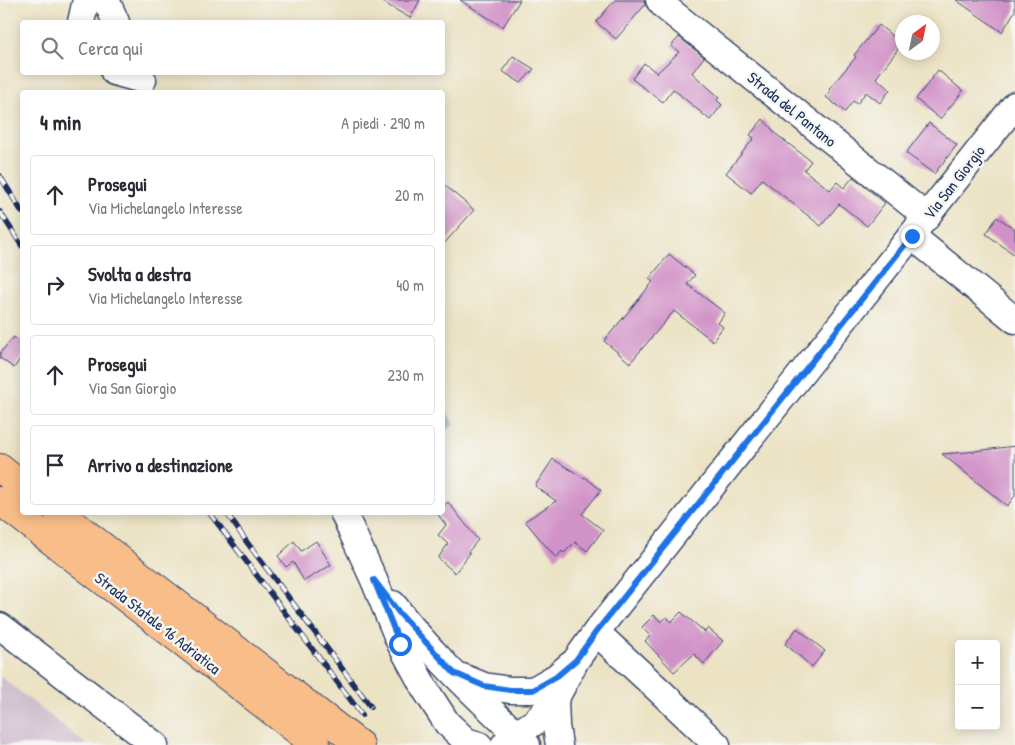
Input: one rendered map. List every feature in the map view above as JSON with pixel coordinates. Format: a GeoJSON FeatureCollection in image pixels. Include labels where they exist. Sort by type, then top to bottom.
{"type":"FeatureCollection","features":[{"type":"Feature","properties":{"kind":"highway"},"geometry":{"type":"LineString","coordinates":[[0,468],[20,484]]}},
{"type":"Feature","properties":{"kind":"highway","name":"Strada Statale 16 Adriatica"},"geometry":{"type":"LineString","coordinates":[[0,501],[316,745]]}},
{"type":"Feature","properties":{"kind":"highway","name":"Strada Statale 16 Adriatica"},"geometry":{"type":"LineString","coordinates":[[62,515],[360,745]]}},
{"type":"Feature","properties":{"kind":"street"},"geometry":{"type":"LineString","coordinates":[[81,20],[86,0]]}},
{"type":"Feature","properties":{"kind":"street"},"geometry":{"type":"LineString","coordinates":[[106,0],[115,20]]}},
{"type":"Feature","properties":{"kind":"street","name":"Strada del Pantano"},"geometry":{"type":"LineString","coordinates":[[659,0],[919,226],[1015,320]]}},
{"type":"Feature","properties":{"kind":"street"},"geometry":{"type":"LineString","coordinates":[[123,75],[144,82]]}},
{"type":"Feature","properties":{"kind":"street","name":"Via San Giorgio"},"geometry":{"type":"LineString","coordinates":[[516,741],[536,722],[544,695],[576,660],[596,632],[1015,105]]}},
{"type":"Feature","properties":{"kind":"street"},"geometry":{"type":"LineString","coordinates":[[344,515],[400,644],[430,696],[447,723],[466,741],[479,745]]}},
{"type":"Feature","properties":{"kind":"street"},"geometry":{"type":"LineString","coordinates":[[374,580],[400,614],[516,741]]}},
{"type":"Feature","properties":{"kind":"street"},"geometry":{"type":"LineString","coordinates":[[0,626],[155,745]]}},
{"type":"Feature","properties":{"kind":"street"},"geometry":{"type":"LineString","coordinates":[[596,632],[717,745]]}},
{"type":"Feature","properties":{"kind":"street"},"geometry":{"type":"LineString","coordinates":[[454,673],[484,686],[544,695]]}},
{"type":"Feature","properties":{"kind":"street","name":"Via San Giorgio"},"geometry":{"type":"LineString","coordinates":[[544,695],[556,726],[559,745]]}},
{"type":"Feature","properties":{"kind":"shaded area"},"geometry":{"type":"Polygon","coordinates":[[[0,676],[87,745],[0,745],[0,676]]]}},
{"type":"Feature","properties":{"kind":"water"},"geometry":{"type":"Polygon","coordinates":[[[445,411],[453,425],[445,429],[445,411]]]}},
{"type":"Feature","properties":{"kind":"building"},"geometry":{"type":"Polygon","coordinates":[[[379,0],[420,0],[410,18],[379,0]]]}},
{"type":"Feature","properties":{"kind":"building"},"geometry":{"type":"Polygon","coordinates":[[[460,0],[520,0],[503,27],[460,0]]]}},
{"type":"Feature","properties":{"kind":"building"},"geometry":{"type":"Polygon","coordinates":[[[615,0],[644,0],[645,5],[616,39],[596,22],[615,0]]]}},
{"type":"Feature","properties":{"kind":"building"},"geometry":{"type":"Polygon","coordinates":[[[956,0],[1015,0],[1015,11],[1002,32],[956,0]]]}},
{"type":"Feature","properties":{"kind":"building"},"geometry":{"type":"Polygon","coordinates":[[[879,25],[895,38],[895,53],[876,78],[890,90],[880,103],[866,92],[857,104],[853,101],[845,112],[826,97],[831,91],[829,89],[856,57],[854,55],[879,25]]]}},
{"type":"Feature","properties":{"kind":"building"},"geometry":{"type":"Polygon","coordinates":[[[679,37],[704,57],[692,73],[719,97],[717,100],[722,105],[710,120],[673,89],[663,102],[632,79],[644,63],[657,73],[679,52],[671,46],[679,37]]]}},
{"type":"Feature","properties":{"kind":"building"},"geometry":{"type":"Polygon","coordinates":[[[513,56],[534,69],[521,83],[502,71],[513,56]]]}},
{"type":"Feature","properties":{"kind":"building"},"geometry":{"type":"Polygon","coordinates":[[[938,70],[963,91],[940,119],[916,99],[938,70]]]}},
{"type":"Feature","properties":{"kind":"building"},"geometry":{"type":"Polygon","coordinates":[[[763,119],[777,135],[811,161],[804,170],[830,190],[837,182],[844,188],[853,177],[885,203],[867,226],[839,204],[821,226],[762,179],[751,193],[726,173],[754,138],[750,135],[763,119]]]}},
{"type":"Feature","properties":{"kind":"building"},"geometry":{"type":"Polygon","coordinates":[[[929,123],[957,145],[934,174],[906,153],[929,123]]]}},
{"type":"Feature","properties":{"kind":"building"},"geometry":{"type":"Polygon","coordinates":[[[445,186],[474,210],[445,243],[445,186]]]}},
{"type":"Feature","properties":{"kind":"building"},"geometry":{"type":"Polygon","coordinates":[[[997,217],[1015,229],[1015,255],[986,234],[997,217]]]}},
{"type":"Feature","properties":{"kind":"building"},"geometry":{"type":"Polygon","coordinates":[[[669,254],[695,275],[687,284],[725,313],[718,323],[723,327],[713,341],[674,311],[630,363],[604,341],[653,282],[649,279],[669,254]]]}},
{"type":"Feature","properties":{"kind":"building"},"geometry":{"type":"Polygon","coordinates":[[[14,337],[20,342],[20,359],[14,368],[0,358],[0,353],[14,337]]]}},
{"type":"Feature","properties":{"kind":"building"},"geometry":{"type":"Polygon","coordinates":[[[1015,446],[1015,496],[1007,506],[942,454],[967,452],[1015,446]]]}},
{"type":"Feature","properties":{"kind":"building"},"geometry":{"type":"Polygon","coordinates":[[[553,459],[585,477],[601,490],[582,514],[603,530],[587,551],[575,542],[556,558],[525,521],[556,501],[535,486],[553,459]]]}},
{"type":"Feature","properties":{"kind":"building"},"geometry":{"type":"Polygon","coordinates":[[[448,502],[478,540],[455,573],[438,558],[448,544],[438,535],[446,525],[438,515],[445,515],[445,504],[448,502]]]}},
{"type":"Feature","properties":{"kind":"building"},"geometry":{"type":"Polygon","coordinates":[[[294,541],[301,551],[316,541],[331,565],[304,581],[293,562],[286,567],[278,556],[294,541]]]}},
{"type":"Feature","properties":{"kind":"building"},"geometry":{"type":"Polygon","coordinates":[[[681,612],[705,632],[708,628],[723,641],[704,664],[694,654],[674,672],[645,641],[650,636],[642,627],[654,615],[661,622],[667,617],[671,622],[681,612]]]}},
{"type":"Feature","properties":{"kind":"building"},"geometry":{"type":"Polygon","coordinates":[[[797,628],[825,651],[812,667],[785,644],[797,628]]]}},
{"type":"Feature","properties":{"kind":"railway"},"geometry":{"type":"LineString","coordinates":[[0,176],[20,209]]}},
{"type":"Feature","properties":{"kind":"railway"},"geometry":{"type":"LineString","coordinates":[[0,212],[20,243]]}},
{"type":"Feature","properties":{"kind":"railway"},"geometry":{"type":"LineString","coordinates":[[211,515],[362,715]]}},
{"type":"Feature","properties":{"kind":"railway"},"geometry":{"type":"LineString","coordinates":[[228,515],[371,707]]}},
{"type":"Feature","properties":{"kind":"route"},"geometry":{"type":"LineString","coordinates":[[400,644],[374,580],[400,614],[454,673],[484,686],[510,690],[533,690],[556,677],[576,660],[596,632],[912,236]]}}]}
